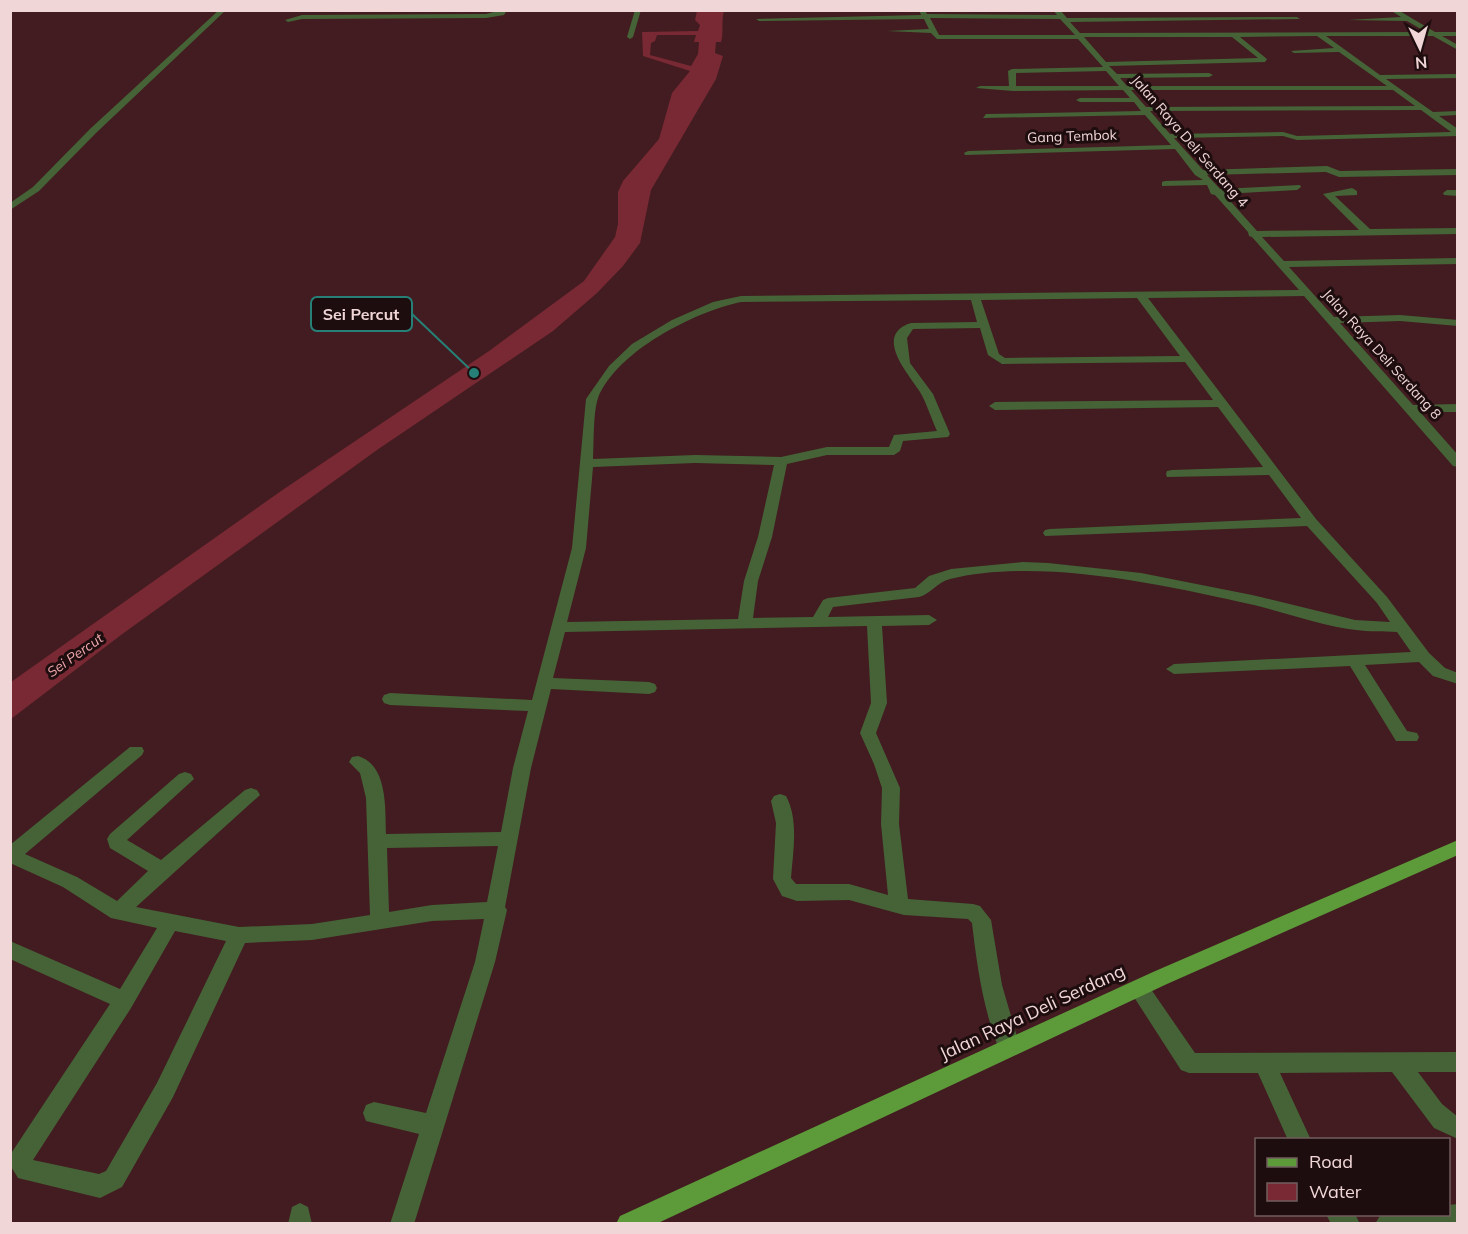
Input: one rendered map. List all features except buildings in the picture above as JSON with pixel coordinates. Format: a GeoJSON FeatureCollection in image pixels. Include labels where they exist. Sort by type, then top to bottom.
{"type":"FeatureCollection","features":[{"type":"Feature","properties":{"kind":"main road","name":"Jalan Raya Deli Serdang"},"geometry":{"type":"LineString","coordinates":[[627,1224],[1139,988],[1458,848]]}},
{"type":"Feature","properties":{"kind":"street"},"geometry":{"type":"LineString","coordinates":[[10,207],[36,189],[93,131],[223,10]]}},
{"type":"Feature","properties":{"kind":"street"},"geometry":{"type":"LineString","coordinates":[[288,20],[302,17],[486,16],[502,14],[504,10]]}},
{"type":"Feature","properties":{"kind":"street"},"geometry":{"type":"LineString","coordinates":[[630,37],[638,10]]}},
{"type":"Feature","properties":{"kind":"street"},"geometry":{"type":"LineString","coordinates":[[1012,71],[1265,60],[1206,10]]}},
{"type":"Feature","properties":{"kind":"street"},"geometry":{"type":"LineString","coordinates":[[1016,13],[1219,20],[1298,20],[1284,10]]}},
{"type":"Feature","properties":{"kind":"street"},"geometry":{"type":"LineString","coordinates":[[1393,10],[1458,48]]}},
{"type":"Feature","properties":{"kind":"street"},"geometry":{"type":"LineString","coordinates":[[759,19],[923,14],[1060,15]]}},
{"type":"Feature","properties":{"kind":"street"},"geometry":{"type":"LineString","coordinates":[[923,14],[937,37]]}},
{"type":"Feature","properties":{"kind":"street","name":"Jalan Raya Deli Serdang 4"},"geometry":{"type":"LineString","coordinates":[[1060,15],[1126,87],[1214,192],[1306,291]]}},
{"type":"Feature","properties":{"kind":"street"},"geometry":{"type":"LineString","coordinates":[[1351,20],[1408,19]]}},
{"type":"Feature","properties":{"kind":"street"},"geometry":{"type":"LineString","coordinates":[[1310,28],[1458,134]]}},
{"type":"Feature","properties":{"kind":"street"},"geometry":{"type":"LineString","coordinates":[[1380,28],[1423,28]]}},
{"type":"Feature","properties":{"kind":"street"},"geometry":{"type":"LineString","coordinates":[[890,32],[937,37],[1458,34]]}},
{"type":"Feature","properties":{"kind":"street"},"geometry":{"type":"LineString","coordinates":[[1294,51],[1339,50]]}},
{"type":"Feature","properties":{"kind":"street"},"geometry":{"type":"LineString","coordinates":[[1011,61],[1012,89]]}},
{"type":"Feature","properties":{"kind":"street"},"geometry":{"type":"LineString","coordinates":[[1115,76],[1209,75]]}},
{"type":"Feature","properties":{"kind":"street"},"geometry":{"type":"LineString","coordinates":[[1379,77],[1458,76]]}},
{"type":"Feature","properties":{"kind":"street"},"geometry":{"type":"LineString","coordinates":[[980,88],[1189,86],[1225,90],[1393,88]]}},
{"type":"Feature","properties":{"kind":"street"},"geometry":{"type":"LineString","coordinates":[[1080,100],[1136,100]]}},
{"type":"Feature","properties":{"kind":"street"},"geometry":{"type":"LineString","coordinates":[[986,116],[1146,111],[1423,108]]}},
{"type":"Feature","properties":{"kind":"street"},"geometry":{"type":"LineString","coordinates":[[1431,114],[1458,113]]}},
{"type":"Feature","properties":{"kind":"street"},"geometry":{"type":"LineString","coordinates":[[1167,136],[1286,134],[1297,138],[1458,134]]}},
{"type":"Feature","properties":{"kind":"street","name":"Gang Tembok"},"geometry":{"type":"LineString","coordinates":[[968,153],[1176,147]]}},
{"type":"Feature","properties":{"kind":"street"},"geometry":{"type":"LineString","coordinates":[[1327,169],[1329,166],[1458,164]]}},
{"type":"Feature","properties":{"kind":"street"},"geometry":{"type":"LineString","coordinates":[[1198,173],[1327,169],[1340,174],[1458,172]]}},
{"type":"Feature","properties":{"kind":"street"},"geometry":{"type":"LineString","coordinates":[[1165,184],[1206,183]]}},
{"type":"Feature","properties":{"kind":"street"},"geometry":{"type":"LineString","coordinates":[[1214,192],[1296,187]]}},
{"type":"Feature","properties":{"kind":"street"},"geometry":{"type":"LineString","coordinates":[[1352,191],[1354,193],[1327,194],[1367,232]]}},
{"type":"Feature","properties":{"kind":"street"},"geometry":{"type":"LineString","coordinates":[[1447,193],[1458,193]]}},
{"type":"Feature","properties":{"kind":"street"},"geometry":{"type":"LineString","coordinates":[[1252,234],[1458,231]]}},
{"type":"Feature","properties":{"kind":"street"},"geometry":{"type":"LineString","coordinates":[[1425,232],[1438,241]]}},
{"type":"Feature","properties":{"kind":"street"},"geometry":{"type":"LineString","coordinates":[[1281,264],[1458,261]]}},
{"type":"Feature","properties":{"kind":"street"},"geometry":{"type":"LineString","coordinates":[[402,1224],[471,1013],[497,910],[536,706],[560,627],[579,548],[590,410],[595,390],[636,346],[699,312],[741,299],[1306,291]]}},
{"type":"Feature","properties":{"kind":"street","name":"Jalan Raya Deli Serdang 8"},"geometry":{"type":"LineString","coordinates":[[1306,291],[1455,458]]}},
{"type":"Feature","properties":{"kind":"street"},"geometry":{"type":"LineString","coordinates":[[1139,293],[1219,403],[1311,522],[1382,600],[1423,657],[1439,672],[1458,680]]}},
{"type":"Feature","properties":{"kind":"street"},"geometry":{"type":"LineString","coordinates":[[975,296],[982,325],[991,342],[994,355],[1002,361],[1187,359]]}},
{"type":"Feature","properties":{"kind":"street"},"geometry":{"type":"LineString","coordinates":[[1332,320],[1401,318],[1458,323]]}},
{"type":"Feature","properties":{"kind":"street"},"geometry":{"type":"LineString","coordinates":[[585,464],[695,459],[781,461],[827,451],[894,451],[898,438],[945,434],[927,393],[907,368],[902,357],[901,336],[904,330],[911,326],[982,325]]}},
{"type":"Feature","properties":{"kind":"street"},"geometry":{"type":"LineString","coordinates":[[995,406],[1219,403]]}},
{"type":"Feature","properties":{"kind":"street"},"geometry":{"type":"LineString","coordinates":[[1411,409],[1458,408]]}},
{"type":"Feature","properties":{"kind":"street"},"geometry":{"type":"LineString","coordinates":[[744,622],[751,581],[765,537],[781,461]]}},
{"type":"Feature","properties":{"kind":"street"},"geometry":{"type":"LineString","coordinates":[[1172,474],[1272,471]]}},
{"type":"Feature","properties":{"kind":"street"},"geometry":{"type":"LineString","coordinates":[[1050,533],[1311,522]]}},
{"type":"Feature","properties":{"kind":"street"},"geometry":{"type":"LineString","coordinates":[[817,623],[825,606],[832,602],[919,592],[934,579],[951,574],[1023,566],[1141,578],[1252,600],[1355,625],[1400,627]]}},
{"type":"Feature","properties":{"kind":"street"},"geometry":{"type":"LineString","coordinates":[[560,627],[929,620]]}},
{"type":"Feature","properties":{"kind":"street"},"geometry":{"type":"LineString","coordinates":[[874,621],[879,703],[868,733],[883,764],[891,788],[890,824],[899,906]]}},
{"type":"Feature","properties":{"kind":"street"},"geometry":{"type":"LineString","coordinates":[[1174,669],[1423,657]]}},
{"type":"Feature","properties":{"kind":"street"},"geometry":{"type":"LineString","coordinates":[[1354,660],[1402,737],[1411,737]]}},
{"type":"Feature","properties":{"kind":"street"},"geometry":{"type":"LineString","coordinates":[[543,683],[649,688]]}},
{"type":"Feature","properties":{"kind":"street"},"geometry":{"type":"LineString","coordinates":[[390,699],[536,706]]}},
{"type":"Feature","properties":{"kind":"street"},"geometry":{"type":"LineString","coordinates":[[136,752],[11,854],[70,882],[118,912],[240,935],[312,932],[432,913],[497,910]]}},
{"type":"Feature","properties":{"kind":"street"},"geometry":{"type":"LineString","coordinates":[[358,762],[369,771],[372,779],[379,830],[377,841],[380,922]]}},
{"type":"Feature","properties":{"kind":"street"},"geometry":{"type":"LineString","coordinates":[[162,870],[116,843],[116,839],[185,779]]}},
{"type":"Feature","properties":{"kind":"street"},"geometry":{"type":"LineString","coordinates":[[118,912],[162,870],[250,795]]}},
{"type":"Feature","properties":{"kind":"street"},"geometry":{"type":"LineString","coordinates":[[780,801],[785,823],[782,879],[789,890],[797,893],[849,892],[899,906],[966,911],[977,915],[981,920],[986,969],[994,1003],[1009,1047]]}},
{"type":"Feature","properties":{"kind":"street"},"geometry":{"type":"LineString","coordinates":[[377,841],[509,839]]}},
{"type":"Feature","properties":{"kind":"street"},"geometry":{"type":"LineString","coordinates":[[171,921],[124,1001],[20,1160],[26,1170],[100,1186],[114,1179],[165,1090],[240,935]]}},
{"type":"Feature","properties":{"kind":"street"},"geometry":{"type":"LineString","coordinates":[[10,949],[124,1001]]}},
{"type":"Feature","properties":{"kind":"street"},"geometry":{"type":"LineString","coordinates":[[1139,988],[1189,1063],[1458,1062]]}},
{"type":"Feature","properties":{"kind":"street"},"geometry":{"type":"LineString","coordinates":[[1398,1063],[1412,1078],[1441,1122],[1452,1128],[1458,1128]]}},
{"type":"Feature","properties":{"kind":"street"},"geometry":{"type":"LineString","coordinates":[[1265,1064],[1299,1138]]}},
{"type":"Feature","properties":{"kind":"street"},"geometry":{"type":"LineString","coordinates":[[374,1113],[434,1126]]}},
{"type":"Feature","properties":{"kind":"street"},"geometry":{"type":"LineString","coordinates":[[1387,1224],[1458,1216]]}},
{"type":"Feature","properties":{"kind":"water","name":"Sei Percut"},"geometry":{"type":"Polygon","coordinates":[[[697,11],[724,11],[721,42],[716,42],[715,53],[723,56],[716,79],[651,190],[640,243],[623,266],[597,293],[553,331],[377,450],[121,635],[11,719],[11,682],[281,491],[489,351],[584,281],[615,237],[618,224],[618,192],[623,181],[659,139],[672,93],[690,71],[643,56],[642,32],[698,31],[700,25],[695,20],[697,11]],[[657,35],[655,41],[651,43],[650,55],[691,66],[698,54],[699,42],[694,42],[696,35],[657,35]]]}},
{"type":"Feature","properties":{"kind":"place","name":"Sei Percut"},"geometry":{"type":"Point","coordinates":[474,373]}}]}
